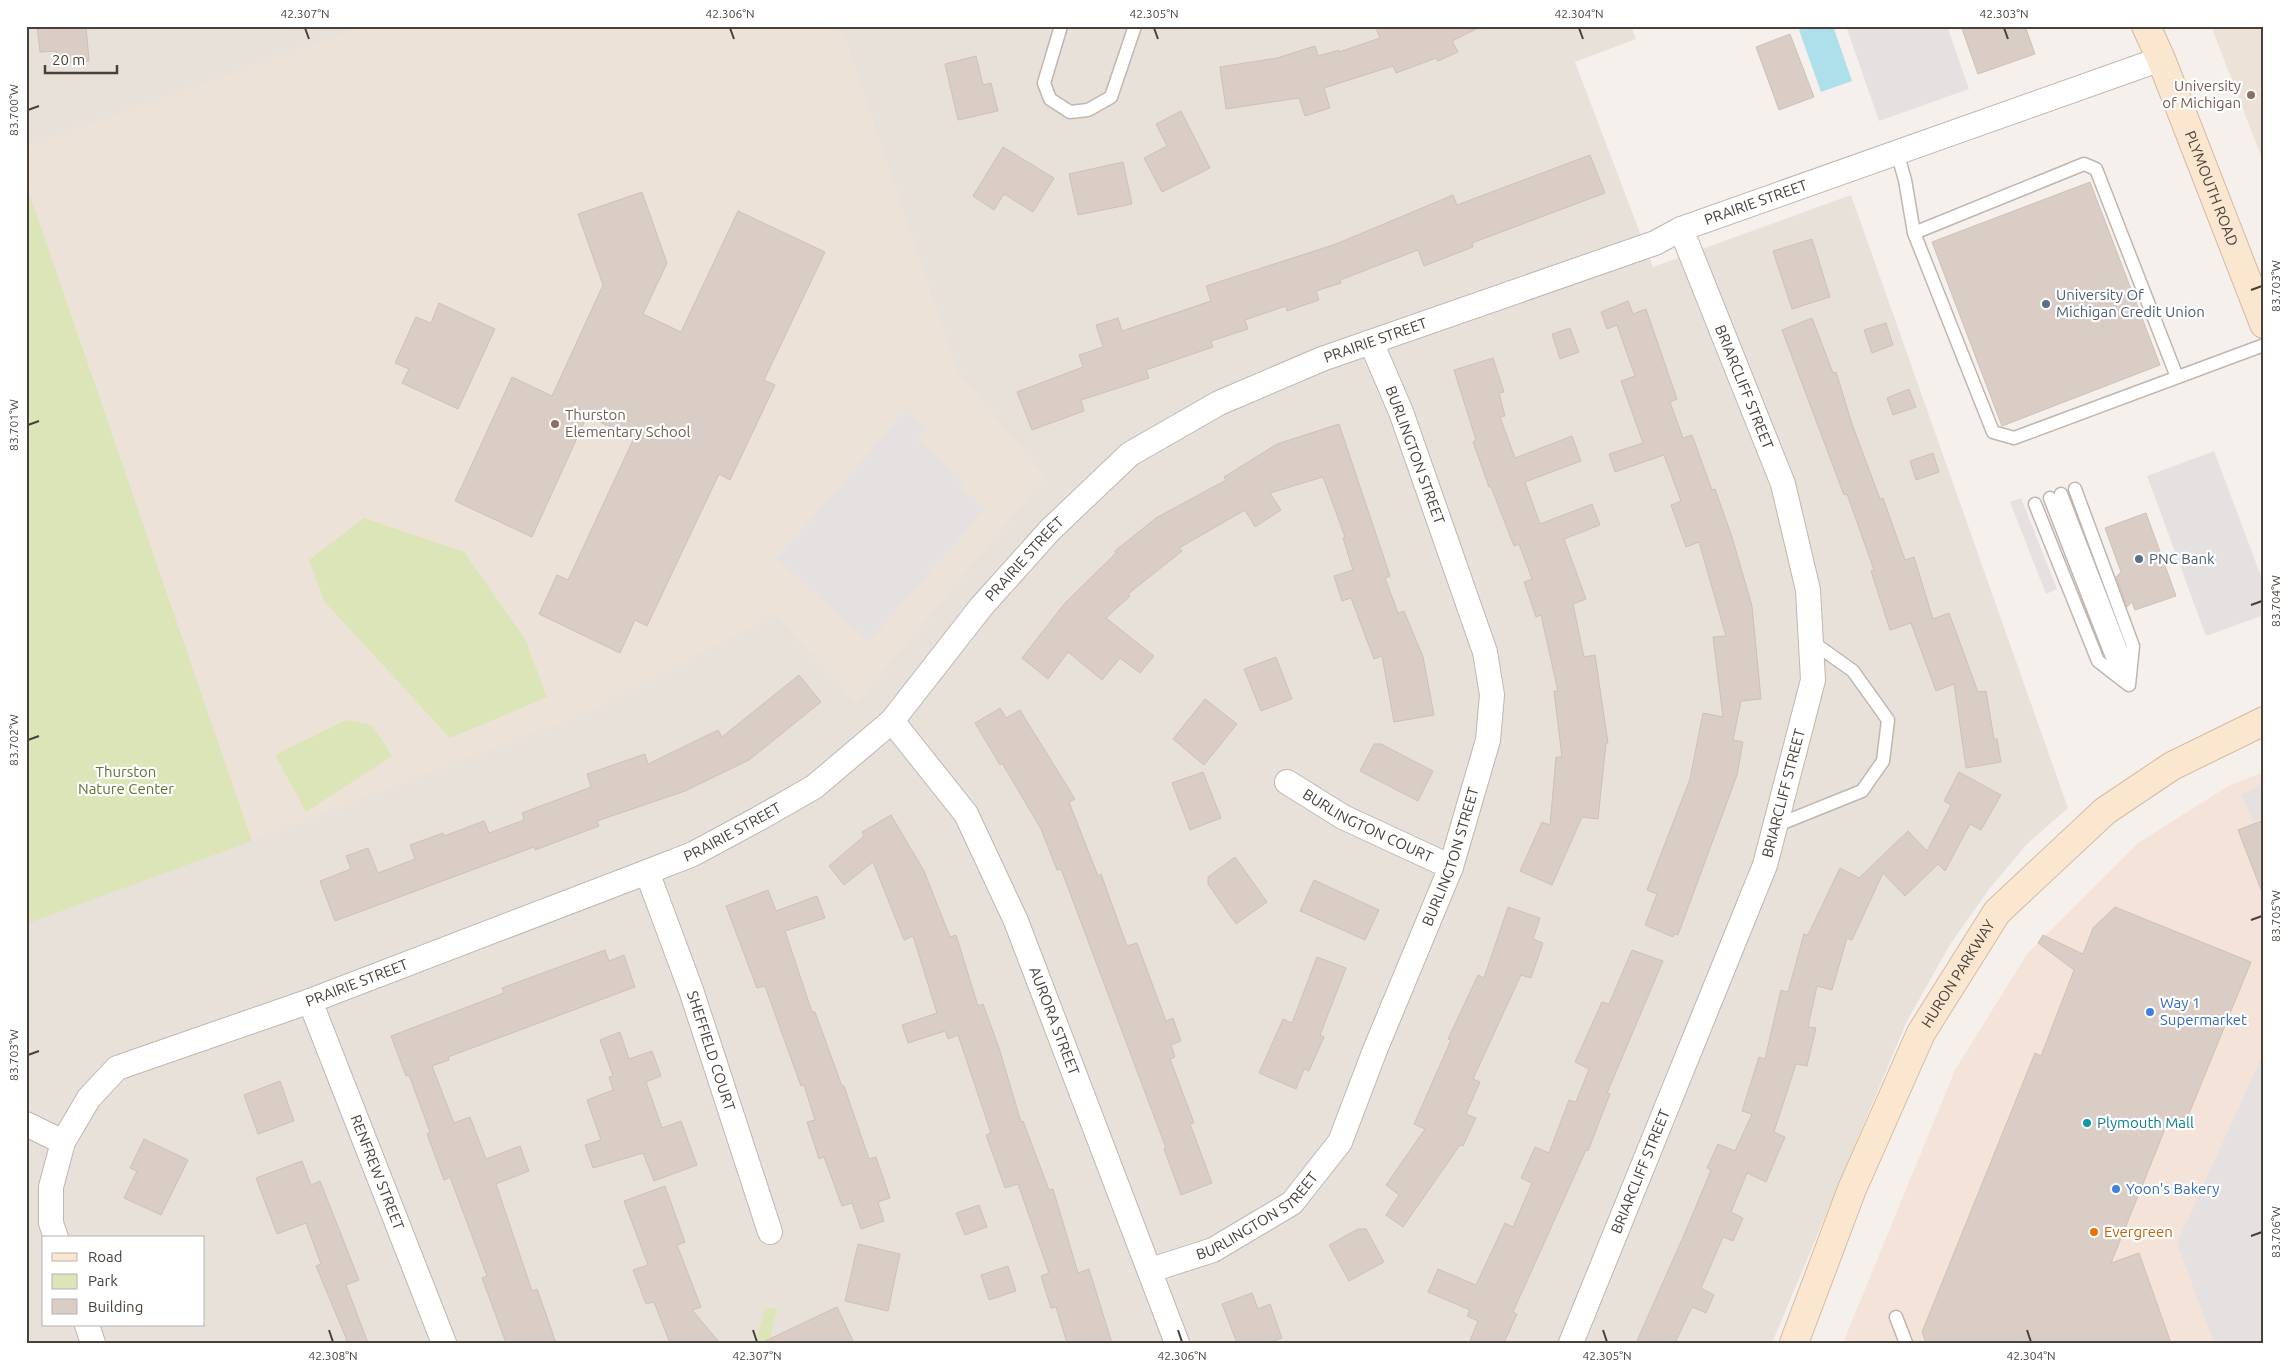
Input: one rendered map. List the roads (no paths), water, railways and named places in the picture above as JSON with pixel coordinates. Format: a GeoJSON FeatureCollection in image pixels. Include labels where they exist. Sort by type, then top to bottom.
{"type":"FeatureCollection","features":[{"type":"Feature","properties":{"kind":"main road","name":"PLYMOUTH ROAD"},"geometry":{"type":"LineString","coordinates":[[2146,26],[2161,59],[2264,324]]}},
{"type":"Feature","properties":{"kind":"main road","name":"HURON PARKWAY"},"geometry":{"type":"LineString","coordinates":[[1794,1343],[1852,1189],[1921,1032],[1997,912],[2105,811],[2172,766],[2264,721]]}},
{"type":"Feature","properties":{"kind":"street","name":"PRAIRIE STREET"},"geometry":{"type":"LineString","coordinates":[[55,1236],[51,1223],[51,1187],[63,1142],[89,1098],[117,1068],[310,1001],[693,854],[814,787],[892,721],[981,607],[1050,530],[1130,454],[1218,402],[1322,359],[1655,243],[1681,229],[2161,59]]}},
{"type":"Feature","properties":{"kind":"street","name":"BRIARCLIFF STREET"},"geometry":{"type":"LineString","coordinates":[[1571,1343],[1765,865],[1813,680],[1808,590],[1783,484],[1681,229]]}},
{"type":"Feature","properties":{"kind":"street","name":"BURLINGTON STREET"},"geometry":{"type":"LineString","coordinates":[[1151,1270],[1213,1250],[1292,1203],[1340,1142],[1375,1050],[1451,867],[1488,740],[1492,694],[1482,643],[1401,412],[1371,342]]}},
{"type":"Feature","properties":{"kind":"street","name":"AURORA STREET"},"geometry":{"type":"LineString","coordinates":[[892,721],[966,814],[1016,921],[1151,1270],[1177,1343]]}},
{"type":"Feature","properties":{"kind":"street","name":"BURLINGTON COURT"},"geometry":{"type":"LineString","coordinates":[[1287,782],[1343,817],[1451,867]]}},
{"type":"Feature","properties":{"kind":"street","name":"SHEFFIELD COURT"},"geometry":{"type":"LineString","coordinates":[[647,872],[691,990],[770,1232]]}},
{"type":"Feature","properties":{"kind":"street","name":"RENFREW STREET"},"geometry":{"type":"LineString","coordinates":[[310,1001],[444,1343]]}},
{"type":"Feature","properties":{"kind":"street"},"geometry":{"type":"LineString","coordinates":[[26,1124],[63,1142]]}},
{"type":"Feature","properties":{"kind":"street"},"geometry":{"type":"LineString","coordinates":[[87,1326],[93,1343]]}},
{"type":"Feature","properties":{"kind":"lane"},"geometry":{"type":"LineString","coordinates":[[1061,26],[1044,83],[1050,99],[1070,112],[1088,110],[1111,97],[1135,26]]}},
{"type":"Feature","properties":{"kind":"lane"},"geometry":{"type":"LineString","coordinates":[[1897,152],[1905,180],[1914,233],[1993,432],[2014,438],[2264,345]]}},
{"type":"Feature","properties":{"kind":"lane"},"geometry":{"type":"LineString","coordinates":[[1914,233],[2084,164],[2096,169],[2177,377]]}},
{"type":"Feature","properties":{"kind":"lane"},"geometry":{"type":"LineString","coordinates":[[2075,489],[2133,646],[2129,684]]}},
{"type":"Feature","properties":{"kind":"lane"},"geometry":{"type":"LineString","coordinates":[[2055,496],[2122,652],[2129,684]]}},
{"type":"Feature","properties":{"kind":"lane"},"geometry":{"type":"LineString","coordinates":[[2035,504],[2098,662],[2129,684]]}},
{"type":"Feature","properties":{"kind":"lane"},"geometry":{"type":"LineString","coordinates":[[1775,826],[1862,791],[1883,761],[1888,720],[1853,671],[1811,642]]}},
{"type":"Feature","properties":{"kind":"lane"},"geometry":{"type":"LineString","coordinates":[[1896,1317],[1906,1343]]}},
{"type":"Feature","properties":{"kind":"water"},"geometry":{"type":"Polygon","coordinates":[[[1810,26],[1833,26],[1852,81],[1821,92],[1799,30],[1810,26]]]}},
{"type":"Feature","properties":{"kind":"place","name":"University of Michigan"},"geometry":{"type":"Point","coordinates":[2251,95]}},
{"type":"Feature","properties":{"kind":"place","name":"University Of Michigan Credit Union"},"geometry":{"type":"Point","coordinates":[2046,304]}},
{"type":"Feature","properties":{"kind":"place","name":"Thurston Elementary School"},"geometry":{"type":"Point","coordinates":[555,424]}},
{"type":"Feature","properties":{"kind":"place","name":"PNC Bank"},"geometry":{"type":"Point","coordinates":[2139,559]}},
{"type":"Feature","properties":{"kind":"place","name":"Way 1 Supermarket"},"geometry":{"type":"Point","coordinates":[2150,1012]}},
{"type":"Feature","properties":{"kind":"place","name":"Plymouth Mall"},"geometry":{"type":"Point","coordinates":[2087,1123]}},
{"type":"Feature","properties":{"kind":"place","name":"Yoon's Bakery"},"geometry":{"type":"Point","coordinates":[2116,1189]}},
{"type":"Feature","properties":{"kind":"place","name":"Evergreen"},"geometry":{"type":"Point","coordinates":[2094,1232]}},
{"type":"Feature","properties":{"kind":"park label","name":"Thurston Nature Center"},"geometry":{"type":"Point","coordinates":[126,780]}}]}
